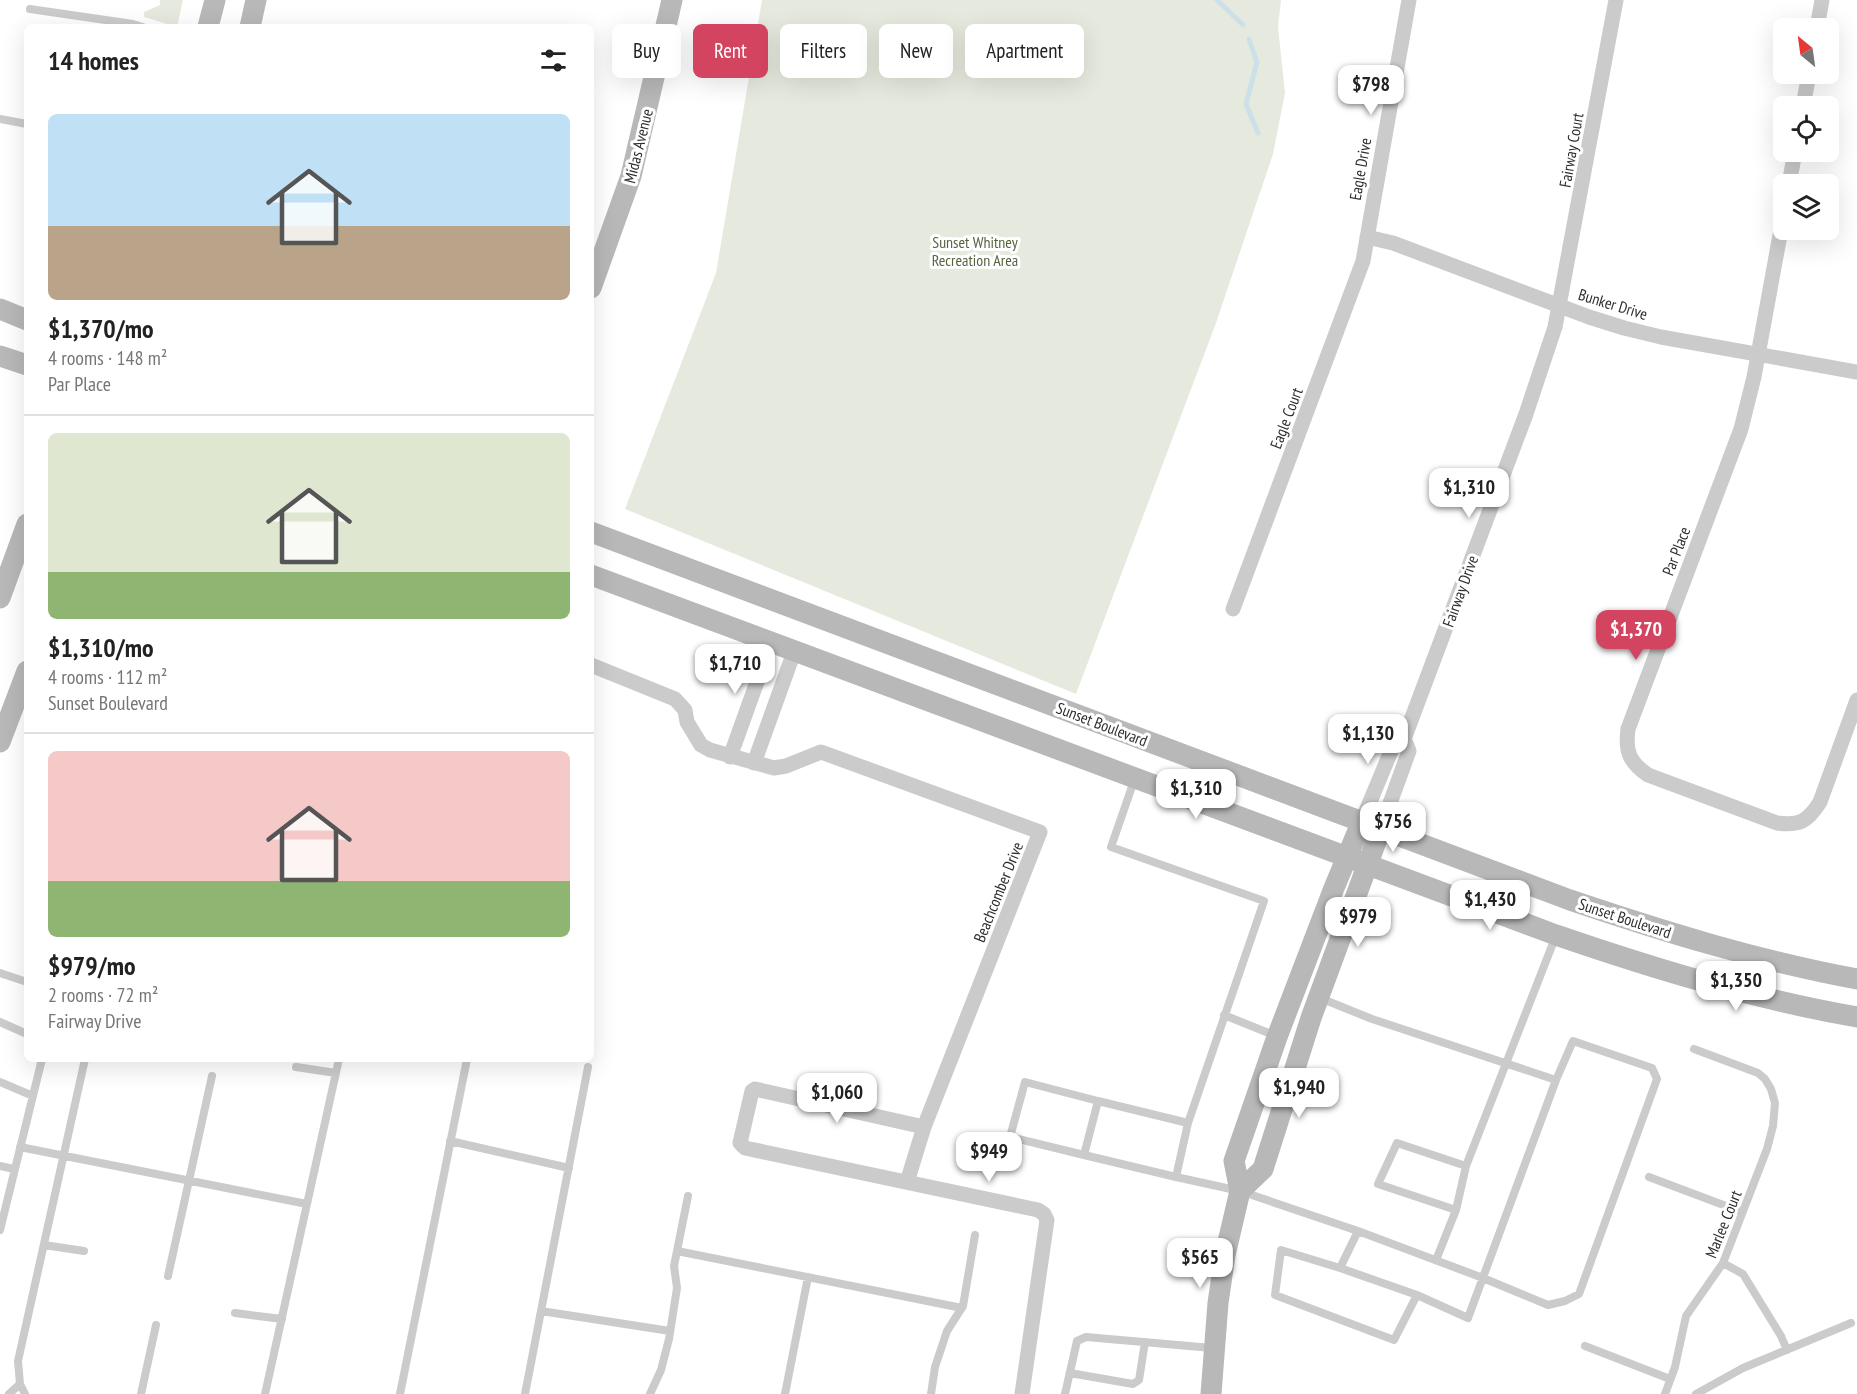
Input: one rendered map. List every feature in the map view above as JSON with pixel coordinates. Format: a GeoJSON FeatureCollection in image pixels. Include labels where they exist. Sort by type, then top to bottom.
{"type":"FeatureCollection","features":[{"type":"Feature","properties":{"kind":"main road"},"geometry":{"type":"LineString","coordinates":[[209,24],[215,0]]}},
{"type":"Feature","properties":{"kind":"main road"},"geometry":{"type":"LineString","coordinates":[[251,24],[256,0]]}},
{"type":"Feature","properties":{"kind":"main road","name":"Midas Avenue"},"geometry":{"type":"LineString","coordinates":[[594,280],[632,176],[672,0]]}},
{"type":"Feature","properties":{"kind":"main road"},"geometry":{"type":"LineString","coordinates":[[0,309],[24,319]]}},
{"type":"Feature","properties":{"kind":"main road"},"geometry":{"type":"LineString","coordinates":[[0,356],[24,364]]}},
{"type":"Feature","properties":{"kind":"main road"},"geometry":{"type":"LineString","coordinates":[[0,598],[24,532]]}},
{"type":"Feature","properties":{"kind":"main road","name":"Sunset Boulevard"},"geometry":{"type":"LineString","coordinates":[[594,533],[1570,900],[1661,931],[1741,954],[1857,979]]}},
{"type":"Feature","properties":{"kind":"main road"},"geometry":{"type":"LineString","coordinates":[[594,576],[1556,935],[1650,967],[1733,991],[1857,1017]]}},
{"type":"Feature","properties":{"kind":"main road"},"geometry":{"type":"LineString","coordinates":[[0,742],[24,679]]}},
{"type":"Feature","properties":{"kind":"main road"},"geometry":{"type":"LineString","coordinates":[[1211,1394],[1218,1303],[1225,1255],[1240,1191],[1233,1161],[1277,1036],[1347,856],[1372,825]]}},
{"type":"Feature","properties":{"kind":"main road"},"geometry":{"type":"LineString","coordinates":[[1240,1191],[1263,1169],[1319,997],[1368,864],[1372,825]]}},
{"type":"Feature","properties":{"kind":"street","name":"Eagle Drive"},"geometry":{"type":"LineString","coordinates":[[1367,237],[1409,0]]}},
{"type":"Feature","properties":{"kind":"street","name":"Fairway Court"},"geometry":{"type":"LineString","coordinates":[[1560,306],[1616,0]]}},
{"type":"Feature","properties":{"kind":"street"},"geometry":{"type":"LineString","coordinates":[[1819,18],[1822,0]]}},
{"type":"Feature","properties":{"kind":"street","name":"Bunker Drive"},"geometry":{"type":"LineString","coordinates":[[1367,237],[1393,243],[1624,328],[1857,372]]}},
{"type":"Feature","properties":{"kind":"street","name":"Eagle Court"},"geometry":{"type":"LineString","coordinates":[[1233,609],[1357,280],[1367,237]]}},
{"type":"Feature","properties":{"kind":"street","name":"Par Place"},"geometry":{"type":"LineString","coordinates":[[1779,240],[1758,355],[1741,429],[1628,729],[1626,743],[1629,757],[1637,768],[1648,775],[1777,823],[1790,825],[1803,822],[1820,802],[1857,700]]}},
{"type":"Feature","properties":{"kind":"street","name":"Fairway Drive"},"geometry":{"type":"LineString","coordinates":[[1372,825],[1394,744],[1404,739],[1542,371],[1560,306]]}},
{"type":"Feature","properties":{"kind":"street"},"geometry":{"type":"LineString","coordinates":[[730,757],[771,643]]}},
{"type":"Feature","properties":{"kind":"street"},"geometry":{"type":"LineString","coordinates":[[754,763],[794,652]]}},
{"type":"Feature","properties":{"kind":"street","name":"Beachcomber Drive"},"geometry":{"type":"LineString","coordinates":[[594,666],[675,699],[684,710],[687,722],[701,745],[730,757],[774,768],[786,766],[821,752],[1041,832],[924,1126],[907,1182]]}},
{"type":"Feature","properties":{"kind":"street"},"geometry":{"type":"LineString","coordinates":[[924,1126],[755,1089],[752,1091],[741,1143],[745,1148],[1038,1210],[1044,1214],[1047,1220],[1022,1394]]}},
{"type":"Feature","properties":{"kind":"lane"},"geometry":{"type":"LineString","coordinates":[[30,9],[118,24]]}},
{"type":"Feature","properties":{"kind":"lane"},"geometry":{"type":"LineString","coordinates":[[0,119],[19,122]]}},
{"type":"Feature","properties":{"kind":"lane"},"geometry":{"type":"LineString","coordinates":[[1136,777],[1111,847],[1264,901],[1188,1123],[1176,1177]]}},
{"type":"Feature","properties":{"kind":"lane"},"geometry":{"type":"LineString","coordinates":[[1436,1260],[1456,1210],[1466,1166],[1556,935]]}},
{"type":"Feature","properties":{"kind":"lane"},"geometry":{"type":"LineString","coordinates":[[0,973],[24,981]]}},
{"type":"Feature","properties":{"kind":"lane"},"geometry":{"type":"LineString","coordinates":[[1319,997],[1372,1019],[1556,1080]]}},
{"type":"Feature","properties":{"kind":"lane"},"geometry":{"type":"LineString","coordinates":[[1224,1015],[1277,1036]]}},
{"type":"Feature","properties":{"kind":"lane"},"geometry":{"type":"LineString","coordinates":[[0,1022],[24,1033]]}},
{"type":"Feature","properties":{"kind":"lane"},"geometry":{"type":"LineString","coordinates":[[1188,1123],[1024,1082],[1010,1137],[1240,1191],[1358,1231],[1483,1278],[1548,1305],[1565,1301],[1579,1294],[1657,1079],[1652,1068],[1573,1041],[1556,1080],[1483,1278],[1468,1318],[1417,1295],[1281,1250],[1275,1295],[1394,1340],[1417,1295]]}},
{"type":"Feature","properties":{"kind":"lane","name":"Marlee Court"},"geometry":{"type":"LineString","coordinates":[[1665,1394],[1686,1316],[1723,1263],[1767,1149],[1773,1126],[1775,1103],[1771,1089],[1758,1073],[1694,1049]]}},
{"type":"Feature","properties":{"kind":"lane"},"geometry":{"type":"LineString","coordinates":[[0,1230],[41,1062]]}},
{"type":"Feature","properties":{"kind":"lane"},"geometry":{"type":"LineString","coordinates":[[25,1394],[20,1384],[18,1361],[84,1062]]}},
{"type":"Feature","properties":{"kind":"lane"},"geometry":{"type":"LineString","coordinates":[[266,1394],[338,1062]]}},
{"type":"Feature","properties":{"kind":"lane"},"geometry":{"type":"LineString","coordinates":[[400,1394],[466,1062]]}},
{"type":"Feature","properties":{"kind":"lane"},"geometry":{"type":"LineString","coordinates":[[296,1067],[336,1073]]}},
{"type":"Feature","properties":{"kind":"lane"},"geometry":{"type":"LineString","coordinates":[[525,1394],[588,1068]]}},
{"type":"Feature","properties":{"kind":"lane"},"geometry":{"type":"LineString","coordinates":[[168,1276],[212,1076]]}},
{"type":"Feature","properties":{"kind":"lane"},"geometry":{"type":"LineString","coordinates":[[0,1082],[33,1096]]}},
{"type":"Feature","properties":{"kind":"lane"},"geometry":{"type":"LineString","coordinates":[[1084,1155],[1098,1101]]}},
{"type":"Feature","properties":{"kind":"lane"},"geometry":{"type":"LineString","coordinates":[[450,1141],[569,1168]]}},
{"type":"Feature","properties":{"kind":"lane"},"geometry":{"type":"LineString","coordinates":[[1456,1210],[1378,1184],[1397,1143],[1466,1166]]}},
{"type":"Feature","properties":{"kind":"lane"},"geometry":{"type":"LineString","coordinates":[[20,1147],[307,1204]]}},
{"type":"Feature","properties":{"kind":"lane"},"geometry":{"type":"LineString","coordinates":[[0,1166],[14,1169]]}},
{"type":"Feature","properties":{"kind":"lane"},"geometry":{"type":"LineString","coordinates":[[1648,1177],[1742,1212]]}},
{"type":"Feature","properties":{"kind":"lane"},"geometry":{"type":"LineString","coordinates":[[650,1394],[661,1370],[670,1331],[677,1288],[674,1266],[687,1196]]}},
{"type":"Feature","properties":{"kind":"lane"},"geometry":{"type":"LineString","coordinates":[[1340,1268],[1358,1231]]}},
{"type":"Feature","properties":{"kind":"lane"},"geometry":{"type":"LineString","coordinates":[[931,1394],[935,1367],[947,1331],[962,1308],[975,1235]]}},
{"type":"Feature","properties":{"kind":"lane"},"geometry":{"type":"LineString","coordinates":[[44,1245],[84,1251]]}},
{"type":"Feature","properties":{"kind":"lane"},"geometry":{"type":"LineString","coordinates":[[677,1251],[962,1308]]}},
{"type":"Feature","properties":{"kind":"lane"},"geometry":{"type":"LineString","coordinates":[[1723,1263],[1743,1274],[1781,1336],[1787,1350]]}},
{"type":"Feature","properties":{"kind":"lane"},"geometry":{"type":"LineString","coordinates":[[785,1394],[808,1278]]}},
{"type":"Feature","properties":{"kind":"lane"},"geometry":{"type":"LineString","coordinates":[[541,1311],[670,1331]]}},
{"type":"Feature","properties":{"kind":"lane"},"geometry":{"type":"LineString","coordinates":[[235,1313],[282,1319]]}},
{"type":"Feature","properties":{"kind":"lane"},"geometry":{"type":"LineString","coordinates":[[1696,1394],[1743,1368],[1851,1323]]}},
{"type":"Feature","properties":{"kind":"lane"},"geometry":{"type":"LineString","coordinates":[[141,1394],[156,1325]]}},
{"type":"Feature","properties":{"kind":"lane"},"geometry":{"type":"LineString","coordinates":[[1065,1394],[1077,1341],[1086,1337],[1213,1348]]}},
{"type":"Feature","properties":{"kind":"lane"},"geometry":{"type":"LineString","coordinates":[[1070,1373],[1133,1384],[1139,1380],[1145,1342]]}},
{"type":"Feature","properties":{"kind":"lane"},"geometry":{"type":"LineString","coordinates":[[1585,1346],[1670,1378]]}},
{"type":"Feature","properties":{"kind":"lane"},"geometry":{"type":"LineString","coordinates":[[9,1394],[20,1384]]}},
{"type":"Feature","properties":{"kind":"green space"},"geometry":{"type":"Polygon","coordinates":[[[160,0],[183,0],[178,24],[167,24],[144,17],[144,12],[160,5],[160,0]]]}},
{"type":"Feature","properties":{"kind":"green space","name":"Sunset Whitney Recreation Area"},"geometry":{"type":"Polygon","coordinates":[[[762,0],[1281,0],[1278,27],[1285,93],[1273,154],[1216,323],[1076,694],[625,509],[716,273],[749,78],[768,78],[768,24],[758,24],[762,0]]]}},
{"type":"Feature","properties":{"kind":"waterway"},"geometry":{"type":"LineString","coordinates":[[1217,0],[1243,25]]}},
{"type":"Feature","properties":{"kind":"waterway"},"geometry":{"type":"LineString","coordinates":[[1249,39],[1257,62],[1246,104],[1258,133]]}}]}
